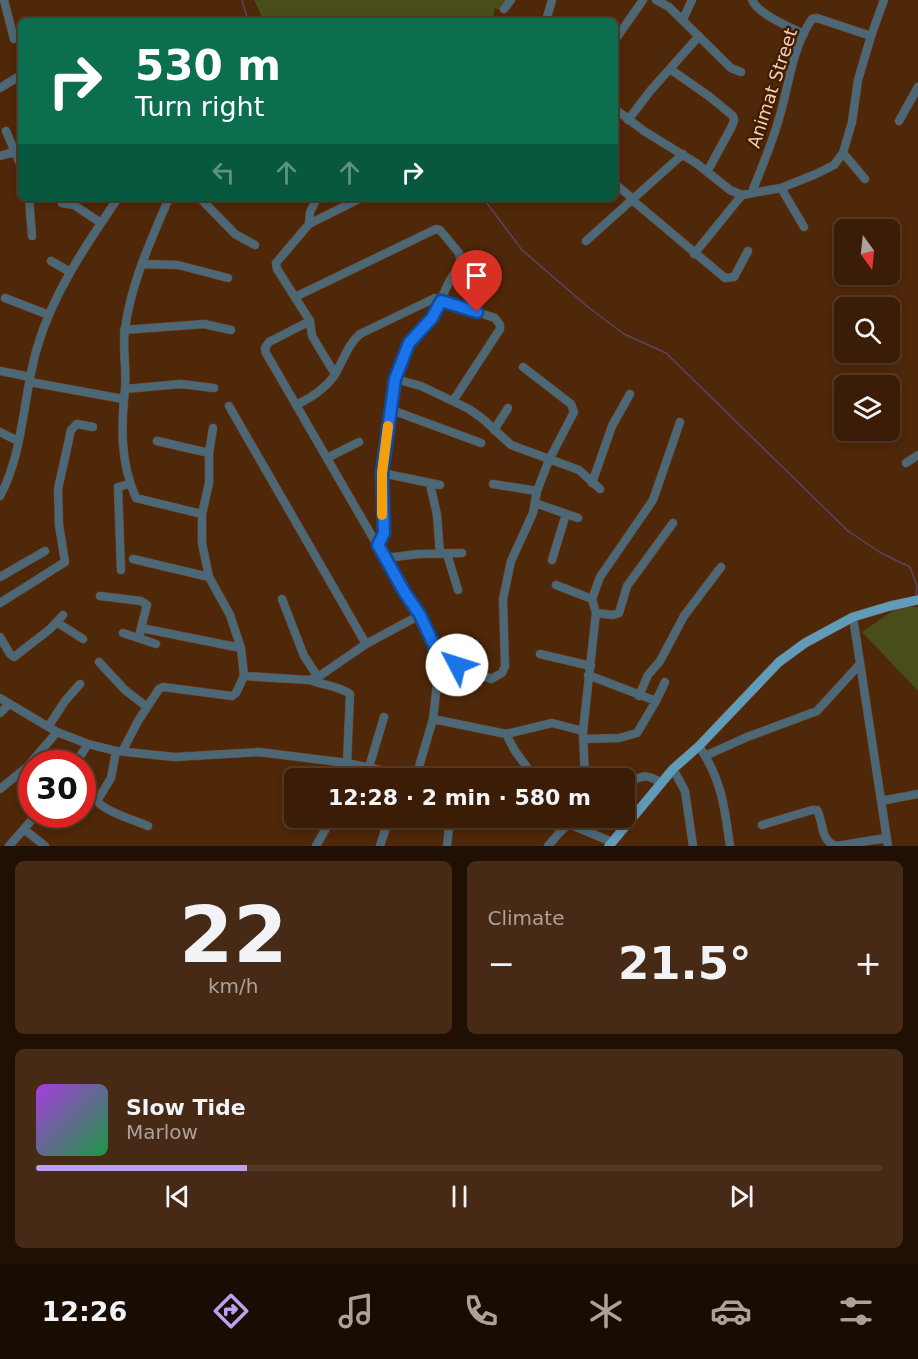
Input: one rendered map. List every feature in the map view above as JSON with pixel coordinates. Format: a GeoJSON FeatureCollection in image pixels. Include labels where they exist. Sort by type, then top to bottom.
{"type":"FeatureCollection","features":[{"type":"Feature","properties":{"kind":"main road"},"geometry":{"type":"LineString","coordinates":[[610,844],[674,769],[779,662],[805,643],[853,616],[913,601]]}},
{"type":"Feature","properties":{"kind":"street"},"geometry":{"type":"LineString","coordinates":[[4,0],[14,39]]}},
{"type":"Feature","properties":{"kind":"street"},"geometry":{"type":"LineString","coordinates":[[504,9],[511,0]]}},
{"type":"Feature","properties":{"kind":"street"},"geometry":{"type":"LineString","coordinates":[[547,18],[552,0]]}},
{"type":"Feature","properties":{"kind":"street"},"geometry":{"type":"LineString","coordinates":[[618,36],[642,0]]}},
{"type":"Feature","properties":{"kind":"street"},"geometry":{"type":"LineString","coordinates":[[656,0],[669,7],[731,68],[741,72]]}},
{"type":"Feature","properties":{"kind":"street"},"geometry":{"type":"LineString","coordinates":[[683,20],[692,0]]}},
{"type":"Feature","properties":{"kind":"street"},"geometry":{"type":"LineString","coordinates":[[752,0],[754,5],[762,11],[804,34]]}},
{"type":"Feature","properties":{"kind":"street"},"geometry":{"type":"LineString","coordinates":[[694,254],[742,195],[781,188],[828,169],[843,153],[852,122],[858,80],[884,0]]}},
{"type":"Feature","properties":{"kind":"street","name":"Animat Street"},"geometry":{"type":"LineString","coordinates":[[752,192],[772,142],[804,34],[814,17],[871,36]]}},
{"type":"Feature","properties":{"kind":"street"},"geometry":{"type":"LineString","coordinates":[[628,120],[699,36]]}},
{"type":"Feature","properties":{"kind":"street"},"geometry":{"type":"LineString","coordinates":[[670,69],[733,116],[732,126],[708,172]]}},
{"type":"Feature","properties":{"kind":"street"},"geometry":{"type":"LineString","coordinates":[[0,88],[18,77]]}},
{"type":"Feature","properties":{"kind":"street"},"geometry":{"type":"LineString","coordinates":[[899,121],[917,91]]}},
{"type":"Feature","properties":{"kind":"street"},"geometry":{"type":"LineString","coordinates":[[618,112],[683,154],[730,190],[742,195]]}},
{"type":"Feature","properties":{"kind":"street"},"geometry":{"type":"LineString","coordinates":[[6,131],[18,160]]}},
{"type":"Feature","properties":{"kind":"street"},"geometry":{"type":"LineString","coordinates":[[0,156],[14,152]]}},
{"type":"Feature","properties":{"kind":"street"},"geometry":{"type":"LineString","coordinates":[[843,153],[865,179]]}},
{"type":"Feature","properties":{"kind":"street"},"geometry":{"type":"LineString","coordinates":[[586,241],[683,154]]}},
{"type":"Feature","properties":{"kind":"street"},"geometry":{"type":"LineString","coordinates":[[618,186],[694,254],[728,279],[734,277],[748,251]]}},
{"type":"Feature","properties":{"kind":"street"},"geometry":{"type":"LineString","coordinates":[[781,188],[804,227]]}},
{"type":"Feature","properties":{"kind":"street"},"geometry":{"type":"LineString","coordinates":[[29,201],[32,236]]}},
{"type":"Feature","properties":{"kind":"street"},"geometry":{"type":"LineString","coordinates":[[0,496],[18,441],[37,348],[49,315],[70,272],[116,201]]}},
{"type":"Feature","properties":{"kind":"street"},"geometry":{"type":"LineString","coordinates":[[168,201],[139,271],[124,330],[125,389],[122,449],[129,484],[136,498],[202,514]]}},
{"type":"Feature","properties":{"kind":"street"},"geometry":{"type":"LineString","coordinates":[[203,201],[235,234],[255,245]]}},
{"type":"Feature","properties":{"kind":"street"},"geometry":{"type":"LineString","coordinates":[[309,224],[310,212],[316,201]]}},
{"type":"Feature","properties":{"kind":"street"},"geometry":{"type":"LineString","coordinates":[[335,374],[312,336],[310,321],[277,269],[276,263],[309,224],[355,201]]}},
{"type":"Feature","properties":{"kind":"street"},"geometry":{"type":"LineString","coordinates":[[62,203],[74,205],[101,223]]}},
{"type":"Feature","properties":{"kind":"street"},"geometry":{"type":"LineString","coordinates":[[295,297],[436,229],[440,230],[459,254],[461,263],[450,280],[432,318],[409,343],[395,379],[389,409],[382,473],[384,533],[378,545]]}},
{"type":"Feature","properties":{"kind":"street"},"geometry":{"type":"LineString","coordinates":[[51,261],[70,272]]}},
{"type":"Feature","properties":{"kind":"street"},"geometry":{"type":"LineString","coordinates":[[143,264],[178,265],[228,278]]}},
{"type":"Feature","properties":{"kind":"street"},"geometry":{"type":"LineString","coordinates":[[5,298],[49,315]]}},
{"type":"Feature","properties":{"kind":"street"},"geometry":{"type":"LineString","coordinates":[[296,405],[323,389],[335,374],[351,344],[360,334],[435,298],[495,318],[500,325],[500,329],[453,401]]}},
{"type":"Feature","properties":{"kind":"street"},"geometry":{"type":"LineString","coordinates":[[310,321],[269,342],[265,348],[405,593],[420,615],[440,658],[433,719],[420,768]]}},
{"type":"Feature","properties":{"kind":"street"},"geometry":{"type":"LineString","coordinates":[[124,330],[204,324],[231,330]]}},
{"type":"Feature","properties":{"kind":"street"},"geometry":{"type":"LineString","coordinates":[[440,658],[491,679],[502,673],[505,666],[504,589],[511,561],[533,513],[537,491],[549,460],[560,436],[573,416],[574,408],[523,367]]}},
{"type":"Feature","properties":{"kind":"street"},"geometry":{"type":"LineString","coordinates":[[0,371],[123,399]]}},
{"type":"Feature","properties":{"kind":"street"},"geometry":{"type":"LineString","coordinates":[[395,379],[421,386],[453,401],[483,419],[511,445],[579,470],[600,489]]}},
{"type":"Feature","properties":{"kind":"street"},"geometry":{"type":"LineString","coordinates":[[125,389],[181,384],[213,388]]}},
{"type":"Feature","properties":{"kind":"street"},"geometry":{"type":"LineString","coordinates":[[592,483],[612,426],[630,394]]}},
{"type":"Feature","properties":{"kind":"street"},"geometry":{"type":"LineString","coordinates":[[229,406],[366,644]]}},
{"type":"Feature","properties":{"kind":"street"},"geometry":{"type":"LineString","coordinates":[[494,430],[508,408]]}},
{"type":"Feature","properties":{"kind":"street"},"geometry":{"type":"LineString","coordinates":[[389,409],[481,443]]}},
{"type":"Feature","properties":{"kind":"street"},"geometry":{"type":"LineString","coordinates":[[585,768],[583,735],[596,613],[592,599],[600,577],[653,500],[680,422]]}},
{"type":"Feature","properties":{"kind":"street"},"geometry":{"type":"LineString","coordinates":[[0,603],[65,562],[60,532],[58,489],[73,427],[77,424],[93,428]]}},
{"type":"Feature","properties":{"kind":"street"},"geometry":{"type":"LineString","coordinates":[[148,826],[99,805],[97,801],[111,778],[120,750],[147,707],[159,689],[166,686],[200,693],[232,696],[236,693],[244,676],[241,648],[230,615],[209,577],[202,543],[202,514],[209,483],[209,453],[213,428]]}},
{"type":"Feature","properties":{"kind":"street"},"geometry":{"type":"LineString","coordinates":[[0,432],[18,441]]}},
{"type":"Feature","properties":{"kind":"street"},"geometry":{"type":"LineString","coordinates":[[157,441],[209,453]]}},
{"type":"Feature","properties":{"kind":"street"},"geometry":{"type":"LineString","coordinates":[[327,458],[359,442]]}},
{"type":"Feature","properties":{"kind":"street"},"geometry":{"type":"LineString","coordinates":[[906,463],[918,455]]}},
{"type":"Feature","properties":{"kind":"street"},"geometry":{"type":"LineString","coordinates":[[382,473],[440,485]]}},
{"type":"Feature","properties":{"kind":"street"},"geometry":{"type":"LineString","coordinates":[[121,570],[118,487],[129,484]]}},
{"type":"Feature","properties":{"kind":"street"},"geometry":{"type":"LineString","coordinates":[[430,484],[443,554],[458,590]]}},
{"type":"Feature","properties":{"kind":"street"},"geometry":{"type":"LineString","coordinates":[[493,484],[537,491]]}},
{"type":"Feature","properties":{"kind":"street"},"geometry":{"type":"LineString","coordinates":[[535,503],[578,518]]}},
{"type":"Feature","properties":{"kind":"street"},"geometry":{"type":"LineString","coordinates":[[552,560],[566,514]]}},
{"type":"Feature","properties":{"kind":"street"},"geometry":{"type":"LineString","coordinates":[[596,613],[613,615],[619,613],[627,586],[673,522]]}},
{"type":"Feature","properties":{"kind":"street"},"geometry":{"type":"LineString","coordinates":[[0,577],[45,551]]}},
{"type":"Feature","properties":{"kind":"street"},"geometry":{"type":"LineString","coordinates":[[386,558],[418,554],[462,553]]}},
{"type":"Feature","properties":{"kind":"street"},"geometry":{"type":"LineString","coordinates":[[133,559],[209,577]]}},
{"type":"Feature","properties":{"kind":"street"},"geometry":{"type":"LineString","coordinates":[[639,696],[648,675],[660,661],[684,616],[721,567]]}},
{"type":"Feature","properties":{"kind":"street"},"geometry":{"type":"LineString","coordinates":[[556,585],[592,599]]}},
{"type":"Feature","properties":{"kind":"street"},"geometry":{"type":"LineString","coordinates":[[100,596],[141,601],[147,605],[140,638]]}},
{"type":"Feature","properties":{"kind":"street"},"geometry":{"type":"LineString","coordinates":[[282,599],[304,656],[318,677]]}},
{"type":"Feature","properties":{"kind":"street"},"geometry":{"type":"LineString","coordinates":[[0,637],[14,657],[58,623],[63,615]]}},
{"type":"Feature","properties":{"kind":"street"},"geometry":{"type":"LineString","coordinates":[[308,680],[318,677],[366,644],[420,615]]}},
{"type":"Feature","properties":{"kind":"street"},"geometry":{"type":"LineString","coordinates":[[762,825],[817,810],[825,836],[832,844],[837,846],[887,842],[853,616]]}},
{"type":"Feature","properties":{"kind":"street"},"geometry":{"type":"LineString","coordinates":[[58,623],[83,639]]}},
{"type":"Feature","properties":{"kind":"street"},"geometry":{"type":"LineString","coordinates":[[141,628],[241,648]]}},
{"type":"Feature","properties":{"kind":"street"},"geometry":{"type":"LineString","coordinates":[[123,633],[156,644]]}},
{"type":"Feature","properties":{"kind":"street"},"geometry":{"type":"LineString","coordinates":[[540,654],[591,666]]}},
{"type":"Feature","properties":{"kind":"street"},"geometry":{"type":"LineString","coordinates":[[99,662],[125,690],[147,707]]}},
{"type":"Feature","properties":{"kind":"street"},"geometry":{"type":"LineString","coordinates":[[705,756],[747,737],[817,711],[859,665]]}},
{"type":"Feature","properties":{"kind":"street"},"geometry":{"type":"LineString","coordinates":[[588,675],[656,701]]}},
{"type":"Feature","properties":{"kind":"street"},"geometry":{"type":"LineString","coordinates":[[244,676],[308,680],[344,689],[350,694],[349,768]]}},
{"type":"Feature","properties":{"kind":"street"},"geometry":{"type":"LineString","coordinates":[[433,719],[506,734],[552,723],[583,735],[619,738],[636,733],[665,682]]}},
{"type":"Feature","properties":{"kind":"street"},"geometry":{"type":"LineString","coordinates":[[48,727],[65,701],[80,684]]}},
{"type":"Feature","properties":{"kind":"street"},"geometry":{"type":"LineString","coordinates":[[0,698],[57,732],[88,744],[175,757],[259,752],[350,763],[373,768]]}},
{"type":"Feature","properties":{"kind":"street"},"geometry":{"type":"LineString","coordinates":[[0,713],[9,704]]}},
{"type":"Feature","properties":{"kind":"street"},"geometry":{"type":"LineString","coordinates":[[369,767],[384,717]]}},
{"type":"Feature","properties":{"kind":"street"},"geometry":{"type":"LineString","coordinates":[[0,789],[27,767],[57,732]]}},
{"type":"Feature","properties":{"kind":"street"},"geometry":{"type":"LineString","coordinates":[[506,734],[528,768]]}},
{"type":"Feature","properties":{"kind":"street"},"geometry":{"type":"LineString","coordinates":[[84,750],[88,744]]}},
{"type":"Feature","properties":{"kind":"street"},"geometry":{"type":"LineString","coordinates":[[699,746],[720,786],[730,846]]}},
{"type":"Feature","properties":{"kind":"street"},"geometry":{"type":"LineString","coordinates":[[674,769],[684,791],[693,846]]}},
{"type":"Feature","properties":{"kind":"street"},"geometry":{"type":"LineString","coordinates":[[635,779],[644,775],[661,783]]}},
{"type":"Feature","properties":{"kind":"street"},"geometry":{"type":"LineString","coordinates":[[881,801],[918,794]]}},
{"type":"Feature","properties":{"kind":"street"},"geometry":{"type":"LineString","coordinates":[[548,846],[569,824],[610,844]]}},
{"type":"Feature","properties":{"kind":"street"},"geometry":{"type":"LineString","coordinates":[[316,846],[326,828]]}},
{"type":"Feature","properties":{"kind":"street"},"geometry":{"type":"LineString","coordinates":[[380,846],[386,828]]}},
{"type":"Feature","properties":{"kind":"street"},"geometry":{"type":"LineString","coordinates":[[447,846],[449,828]]}},
{"type":"Feature","properties":{"kind":"street"},"geometry":{"type":"LineString","coordinates":[[9,846],[25,830],[45,846]]}},
{"type":"Feature","properties":{"kind":"green space"},"geometry":{"type":"Polygon","coordinates":[[[254,0],[513,0],[504,12],[495,8],[493,18],[263,18],[254,0]]]}},
{"type":"Feature","properties":{"kind":"green space"},"geometry":{"type":"Polygon","coordinates":[[[898,607],[918,607],[918,691],[862,632],[898,607]]]}},
{"type":"Feature","properties":{"kind":"waterway"},"geometry":{"type":"LineString","coordinates":[[242,0],[247,18]]}},
{"type":"Feature","properties":{"kind":"waterway"},"geometry":{"type":"LineString","coordinates":[[485,201],[522,250],[588,307],[624,334],[666,353],[848,531],[881,553],[910,567],[918,596]]}},
{"type":"Feature","properties":{"kind":"slow traffic"},"geometry":{"type":"LineString","coordinates":[[382,515],[382,473],[388,426]]}},
{"type":"Feature","properties":{"kind":"route"},"geometry":{"type":"LineString","coordinates":[[457,665],[440,658],[420,615],[378,545],[384,533],[382,473],[389,409],[395,379],[409,343],[432,318],[441,301],[477,312]]}}]}
